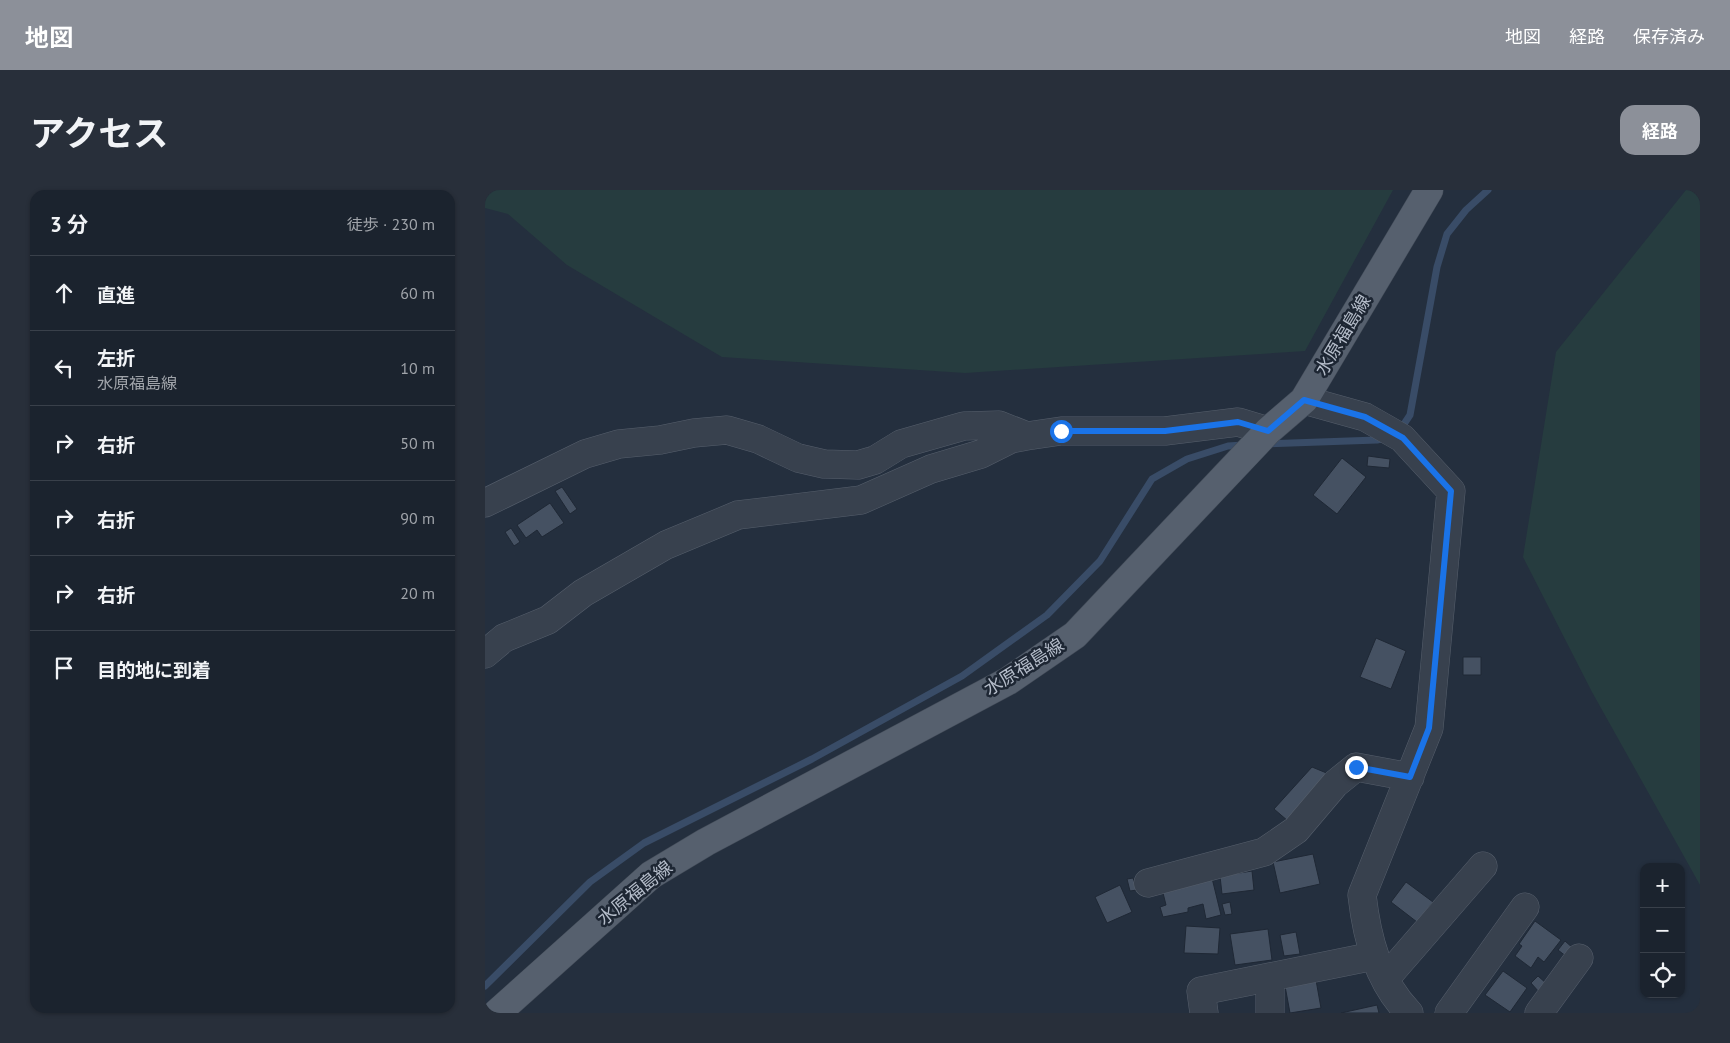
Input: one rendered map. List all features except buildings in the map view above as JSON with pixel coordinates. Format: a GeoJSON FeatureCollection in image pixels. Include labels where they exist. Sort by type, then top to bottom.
{"type":"FeatureCollection","features":[{"type":"Feature","properties":{"kind":"main road","name":"水原福島線"},"geometry":{"type":"LineString","coordinates":[[497,1013],[651,875],[705,842],[1008,681],[1075,635],[1268,431],[1304,400],[1429,190]]}},
{"type":"Feature","properties":{"kind":"street"},"geometry":{"type":"LineString","coordinates":[[1304,400],[1365,417],[1403,438],[1451,491],[1429,728],[1362,895],[1365,924],[1379,968],[1394,998],[1409,1013]]}},
{"type":"Feature","properties":{"kind":"street"},"geometry":{"type":"LineString","coordinates":[[485,654],[504,638],[548,620],[583,593],[666,545],[738,515],[861,500],[931,469],[981,454],[1011,439],[1027,436],[1061,431],[1165,431],[1238,422],[1268,431]]}},
{"type":"Feature","properties":{"kind":"street"},"geometry":{"type":"LineString","coordinates":[[485,503],[585,454],[619,444],[660,440],[694,433],[727,430],[758,439],[798,458],[824,464],[857,465],[875,460],[901,444],[964,426],[999,425],[1027,436]]}},
{"type":"Feature","properties":{"kind":"street"},"geometry":{"type":"LineString","coordinates":[[1148,883],[1264,852],[1295,830],[1335,784],[1356,767],[1410,777]]}},
{"type":"Feature","properties":{"kind":"street"},"geometry":{"type":"LineString","coordinates":[[1205,1013],[1201,991],[1270,977],[1379,968],[1483,866]]}},
{"type":"Feature","properties":{"kind":"street"},"geometry":{"type":"LineString","coordinates":[[1449,1013],[1525,907]]}},
{"type":"Feature","properties":{"kind":"street"},"geometry":{"type":"LineString","coordinates":[[1539,1013],[1579,958]]}},
{"type":"Feature","properties":{"kind":"street"},"geometry":{"type":"LineString","coordinates":[[1270,977],[1270,1013]]}},
{"type":"Feature","properties":{"kind":"green space"},"geometry":{"type":"Polygon","coordinates":[[[485,190],[1393,190],[1305,351],[965,373],[722,357],[567,265],[508,214],[485,208],[485,190]]]}},
{"type":"Feature","properties":{"kind":"green space"},"geometry":{"type":"Polygon","coordinates":[[[1686,190],[1700,190],[1700,885],[1592,692],[1523,557],[1556,352],[1686,190]]]}},
{"type":"Feature","properties":{"kind":"waterway"},"geometry":{"type":"LineString","coordinates":[[1400,430],[1410,415],[1437,267],[1447,234],[1466,210],[1488,190]]}},
{"type":"Feature","properties":{"kind":"waterway"},"geometry":{"type":"LineString","coordinates":[[1266,444],[1377,440],[1385,438]]}},
{"type":"Feature","properties":{"kind":"waterway"},"geometry":{"type":"LineString","coordinates":[[485,986],[590,882],[644,843],[812,759],[962,676],[1047,615],[1100,561],[1152,479],[1187,459],[1228,446],[1243,445]]}},
{"type":"Feature","properties":{"kind":"route"},"geometry":{"type":"LineString","coordinates":[[1061,431],[1165,431],[1238,422],[1268,431],[1304,400],[1365,417],[1403,438],[1451,491],[1429,728],[1410,777],[1356,767]]}}]}
